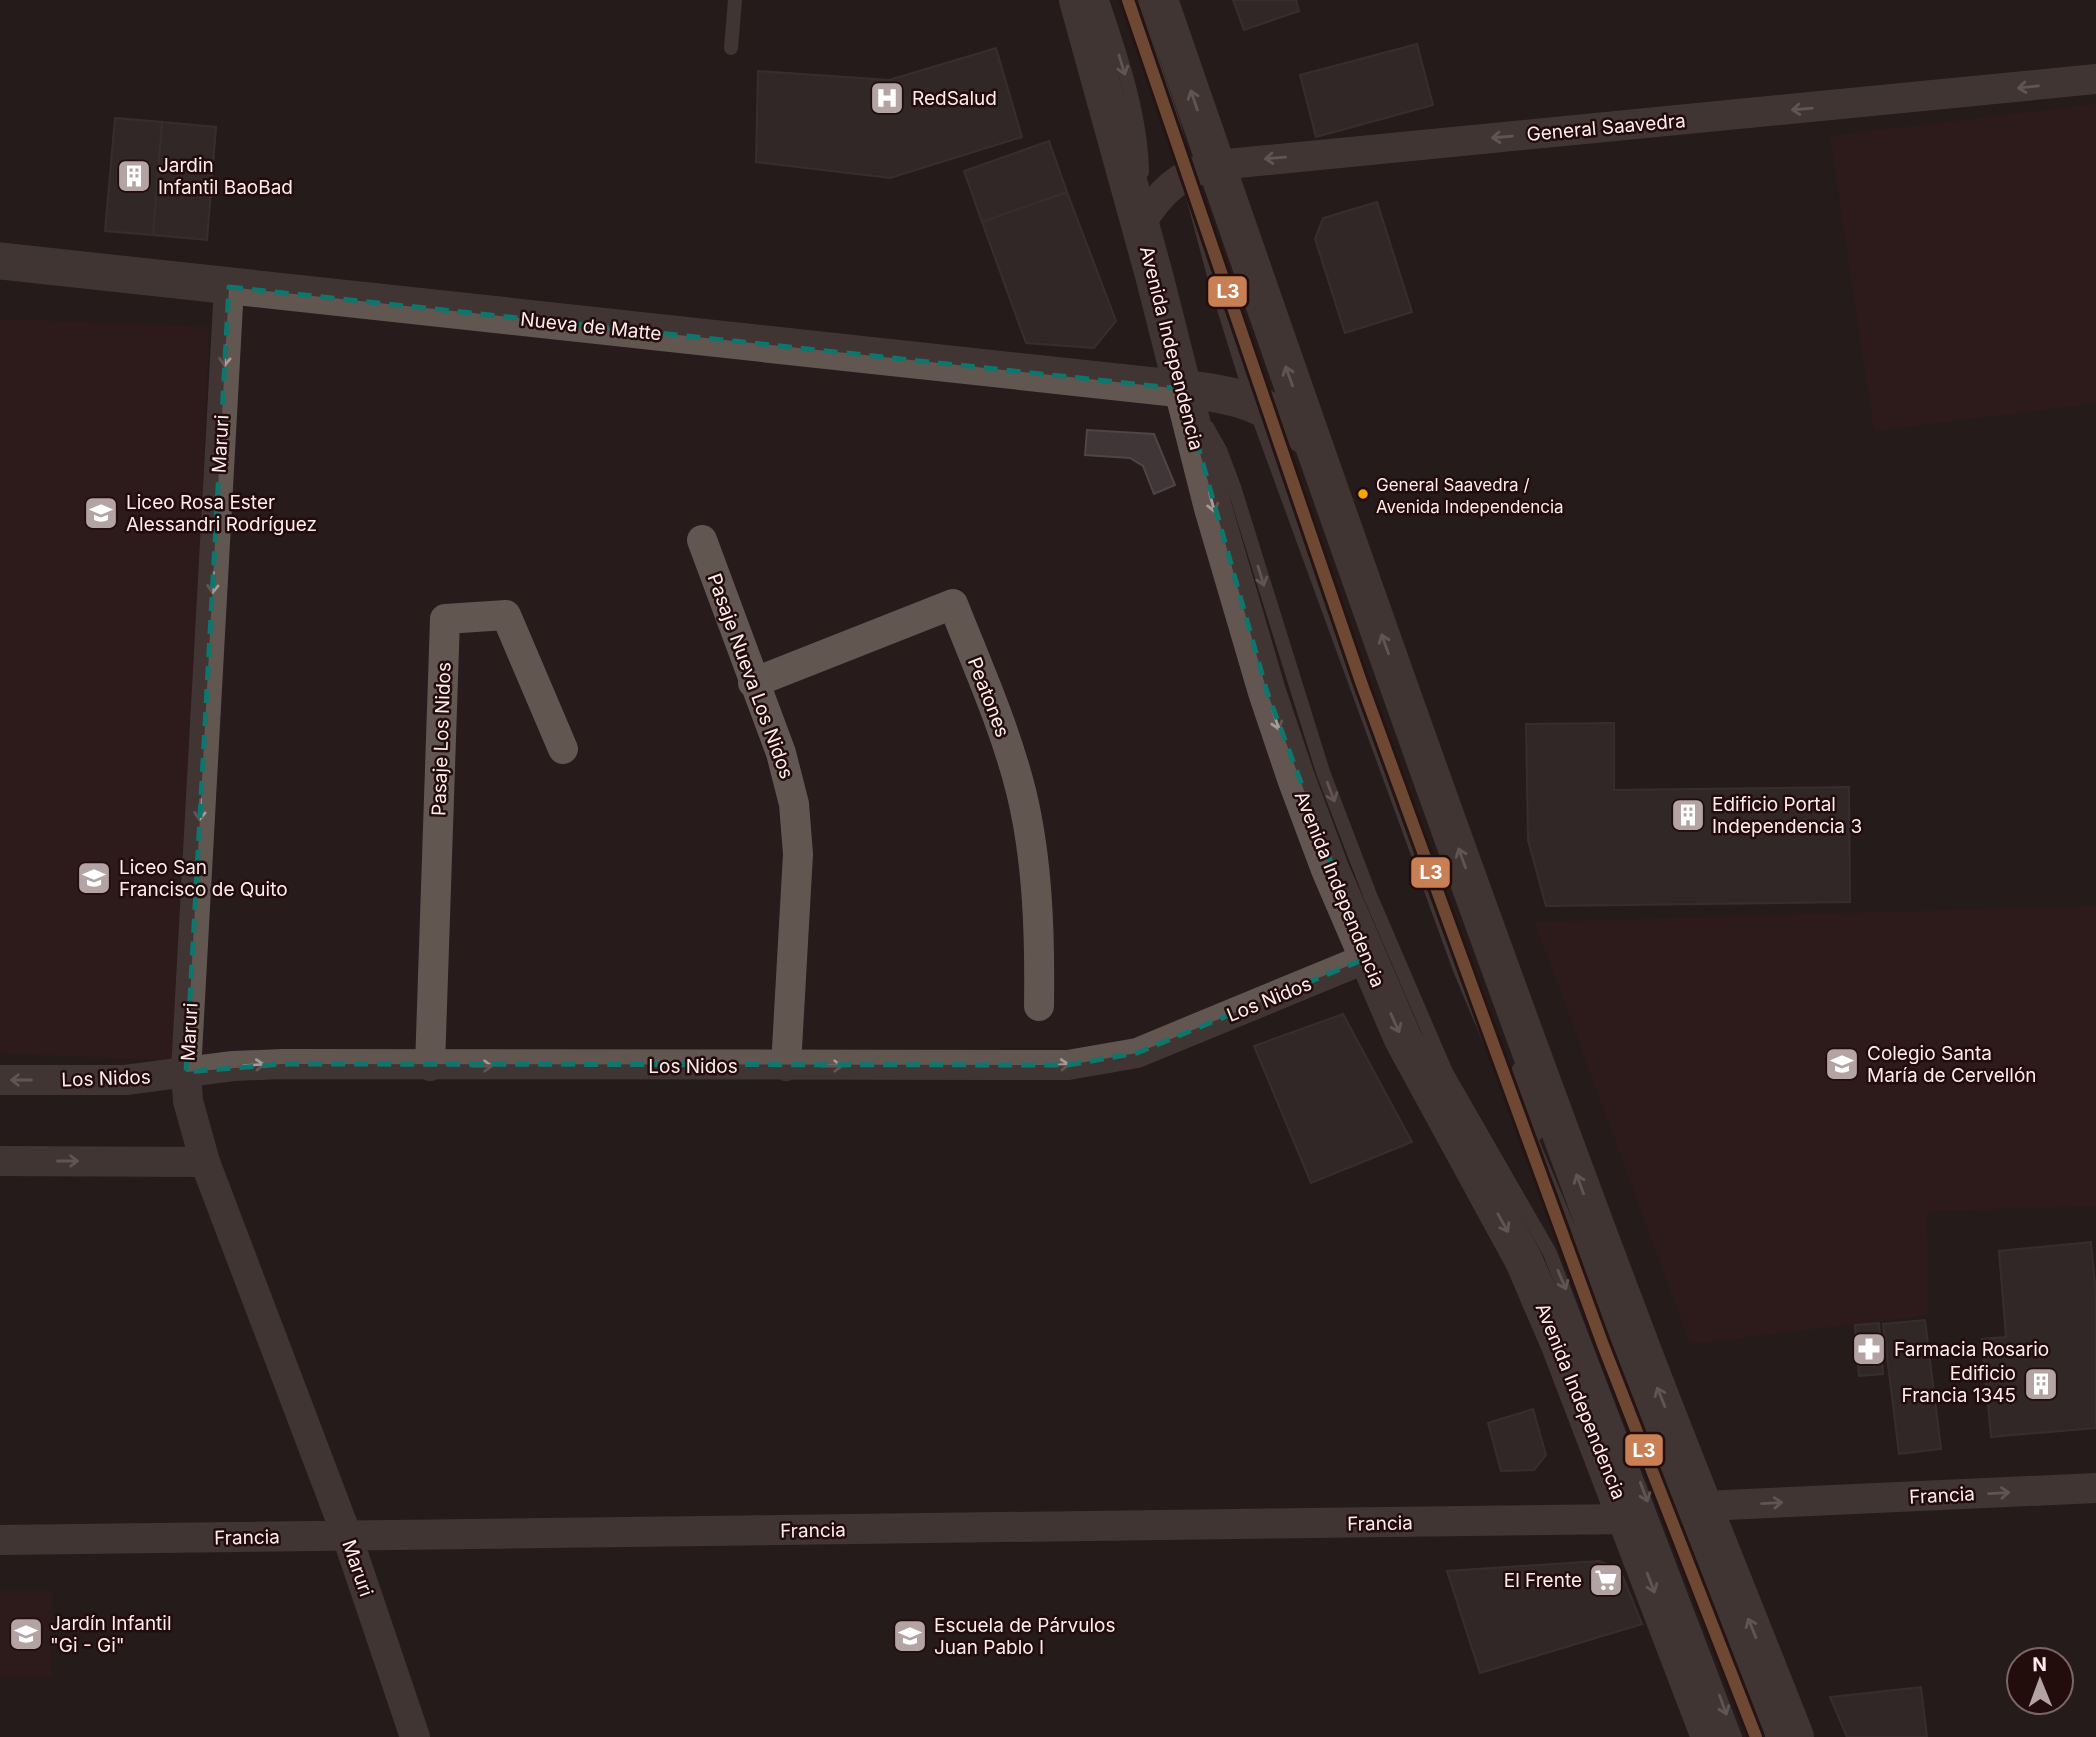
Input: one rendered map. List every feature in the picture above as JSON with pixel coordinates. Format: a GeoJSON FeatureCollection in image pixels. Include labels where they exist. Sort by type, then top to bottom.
{"type":"FeatureCollection","features":[{"type":"Feature","properties":{"kind":"main road","name":"Avenida Independencia"},"geometry":{"type":"LineString","coordinates":[[1078,0],[1182,389],[1271,704],[1330,869],[1415,1064],[1524,1261],[1710,1737]]}},
{"type":"Feature","properties":{"kind":"main road"},"geometry":{"type":"LineString","coordinates":[[1159,0],[1202,169],[1312,441],[1627,1308],[1796,1737]]}},
{"type":"Feature","properties":{"kind":"main road"},"geometry":{"type":"LineString","coordinates":[[1182,389],[1210,391],[1253,402],[1286,418],[1312,441]]}},
{"type":"Feature","properties":{"kind":"street","name":"General Saavedra"},"geometry":{"type":"LineString","coordinates":[[1202,169],[2096,79]]}},
{"type":"Feature","properties":{"kind":"street"},"geometry":{"type":"LineString","coordinates":[[1140,225],[1158,197],[1202,169]]}},
{"type":"Feature","properties":{"kind":"street","name":"Nueva de Matte"},"geometry":{"type":"LineString","coordinates":[[0,261],[229,288],[1182,389]]}},
{"type":"Feature","properties":{"kind":"street","name":"Maruri"},"geometry":{"type":"LineString","coordinates":[[229,288],[186,1072],[188,1101],[205,1162],[347,1536],[415,1737]]}},
{"type":"Feature","properties":{"kind":"street","name":"Pasaje Nueva Los Nidos"},"geometry":{"type":"LineString","coordinates":[[702,540],[789,780],[797,825],[786,1066]]}},
{"type":"Feature","properties":{"kind":"street","name":"Peatones"},"geometry":{"type":"LineString","coordinates":[[753,683],[953,604],[998,721],[1021,792],[1034,879],[1039,1006]]}},
{"type":"Feature","properties":{"kind":"street","name":"Pasaje Los Nidos"},"geometry":{"type":"LineString","coordinates":[[430,1066],[445,619],[506,615],[563,749]]}},
{"type":"Feature","properties":{"kind":"street","name":"Los Nidos"},"geometry":{"type":"LineString","coordinates":[[0,1080],[125,1080],[268,1064],[1042,1067],[1112,1059],[1137,1053],[1367,958]]}},
{"type":"Feature","properties":{"kind":"street"},"geometry":{"type":"LineString","coordinates":[[0,1161],[205,1162]]}},
{"type":"Feature","properties":{"kind":"street","name":"Francia"},"geometry":{"type":"LineString","coordinates":[[1704,1506],[2096,1488]]}},
{"type":"Feature","properties":{"kind":"street","name":"Francia"},"geometry":{"type":"LineString","coordinates":[[0,1540],[1627,1519]]}},
{"type":"Feature","properties":{"kind":"lane"},"geometry":{"type":"LineString","coordinates":[[731,48],[735,0]]}},
{"type":"Feature","properties":{"kind":"lane"},"geometry":{"type":"LineString","coordinates":[[1102,0],[1126,80],[1139,136],[1142,165],[1140,225]]}},
{"type":"Feature","properties":{"kind":"lane"},"geometry":{"type":"LineString","coordinates":[[1132,0],[1202,169],[1216,283],[1253,402],[1469,994],[1546,1173],[1768,1737]]}},
{"type":"Feature","properties":{"kind":"lane"},"geometry":{"type":"LineString","coordinates":[[1182,389],[1220,450],[1323,772],[1389,942],[1446,1072],[1530,1213],[1555,1264],[1735,1737]]}},
{"type":"Feature","properties":{"kind":"lane"},"geometry":{"type":"LineString","coordinates":[[1485,922],[1546,1173]]}},
{"type":"Feature","properties":{"kind":"highlighted area"},"geometry":{"type":"Polygon","coordinates":[[[229,287],[1182,389],[1267,692],[1367,958],[1137,1053],[1068,1065],[282,1064],[186,1072],[229,287]]]}},
{"type":"Feature","properties":{"kind":"shaded area"},"geometry":{"type":"Polygon","coordinates":[[[2096,104],[2096,403],[1874,431],[1830,136],[2096,104]]]}},
{"type":"Feature","properties":{"kind":"shaded area"},"geometry":{"type":"Polygon","coordinates":[[[0,319],[209,327],[180,1061],[0,1053],[0,319]]]}},
{"type":"Feature","properties":{"kind":"shaded area","name":"Colegio Santa María de Cervellón"},"geometry":{"type":"Polygon","coordinates":[[[2096,906],[2096,1206],[1927,1211],[1929,1315],[1690,1344],[1535,922],[2096,906]]]}},
{"type":"Feature","properties":{"kind":"shaded area","name":"Jardín Infantil \"Gi - Gi\""},"geometry":{"type":"Polygon","coordinates":[[[0,1591],[52,1591],[51,1677],[0,1677],[0,1591]]]}},
{"type":"Feature","properties":{"kind":"building"},"geometry":{"type":"Polygon","coordinates":[[[1233,0],[1296,0],[1299,11],[1244,30],[1233,0]]]}},
{"type":"Feature","properties":{"kind":"building"},"geometry":{"type":"Polygon","coordinates":[[[1417,44],[1433,105],[1316,137],[1300,75],[1417,44]]]}},
{"type":"Feature","properties":{"kind":"building"},"geometry":{"type":"Polygon","coordinates":[[[996,48],[1022,137],[890,178],[756,162],[758,71],[889,80],[996,48]]]}},
{"type":"Feature","properties":{"kind":"building","name":"Jardin Infantil BaoBad"},"geometry":{"type":"Polygon","coordinates":[[[115,118],[162,122],[153,235],[105,231],[115,118]]]}},
{"type":"Feature","properties":{"kind":"building"},"geometry":{"type":"Polygon","coordinates":[[[162,122],[216,127],[207,240],[153,235],[162,122]]]}},
{"type":"Feature","properties":{"kind":"building"},"geometry":{"type":"Polygon","coordinates":[[[1049,141],[1067,192],[982,222],[964,171],[1049,141]]]}},
{"type":"Feature","properties":{"kind":"building"},"geometry":{"type":"Polygon","coordinates":[[[1067,192],[1116,321],[1094,348],[1026,343],[982,222],[1067,192]]]}},
{"type":"Feature","properties":{"kind":"building"},"geometry":{"type":"Polygon","coordinates":[[[1377,202],[1412,312],[1345,333],[1315,239],[1323,218],[1377,202]]]}},
{"type":"Feature","properties":{"kind":"building"},"geometry":{"type":"Polygon","coordinates":[[[1087,430],[1154,434],[1175,485],[1154,494],[1143,466],[1130,458],[1085,455],[1087,430]]]}},
{"type":"Feature","properties":{"kind":"building","name":"Edificio Portal Independencia 3"},"geometry":{"type":"Polygon","coordinates":[[[1614,723],[1614,790],[1849,787],[1850,902],[1546,906],[1528,840],[1526,724],[1614,723]]]}},
{"type":"Feature","properties":{"kind":"building"},"geometry":{"type":"Polygon","coordinates":[[[1343,1014],[1412,1142],[1311,1183],[1254,1046],[1343,1014]]]}},
{"type":"Feature","properties":{"kind":"building","name":"Edificio Francia 1345"},"geometry":{"type":"Polygon","coordinates":[[[2091,1242],[2096,1295],[2096,1428],[1991,1437],[1982,1339],[2006,1337],[1999,1251],[2091,1242]]]}},
{"type":"Feature","properties":{"kind":"building"},"geometry":{"type":"Polygon","coordinates":[[[1925,1320],[1941,1449],[1899,1454],[1883,1324],[1925,1320]]]}},
{"type":"Feature","properties":{"kind":"building","name":"Farmacia Rosario"},"geometry":{"type":"Polygon","coordinates":[[[1879,1323],[1883,1374],[1859,1376],[1855,1325],[1879,1323]]]}},
{"type":"Feature","properties":{"kind":"building"},"geometry":{"type":"Polygon","coordinates":[[[1533,1409],[1546,1455],[1534,1470],[1501,1471],[1488,1423],[1533,1409]]]}},
{"type":"Feature","properties":{"kind":"building"},"geometry":{"type":"Polygon","coordinates":[[[1599,1561],[1614,1567],[1623,1577],[1642,1624],[1480,1673],[1447,1571],[1599,1561]]]}},
{"type":"Feature","properties":{"kind":"building"},"geometry":{"type":"Polygon","coordinates":[[[1921,1687],[1927,1737],[1847,1737],[1830,1697],[1921,1687]]]}},
{"type":"Feature","properties":{"kind":"transit line","name":"L3"},"geometry":{"type":"LineString","coordinates":[[1128,0],[1361,682],[1603,1345],[1756,1737]]}},
{"type":"Feature","properties":{"kind":"place","name":"RedSalud"},"geometry":{"type":"Point","coordinates":[887,98]}},
{"type":"Feature","properties":{"kind":"place","name":"Jardin Infantil BaoBad"},"geometry":{"type":"Point","coordinates":[134,176]}},
{"type":"Feature","properties":{"kind":"place","name":"General Saavedra / Avenida Independencia"},"geometry":{"type":"Point","coordinates":[1363,494]}},
{"type":"Feature","properties":{"kind":"place","name":"Liceo Rosa Ester Alessandri Rodríguez"},"geometry":{"type":"Point","coordinates":[101,513]}},
{"type":"Feature","properties":{"kind":"place","name":"Edificio Portal Independencia 3"},"geometry":{"type":"Point","coordinates":[1688,815]}},
{"type":"Feature","properties":{"kind":"place","name":"Liceo San Francisco de Quito"},"geometry":{"type":"Point","coordinates":[94,878]}},
{"type":"Feature","properties":{"kind":"place","name":"Colegio Santa María de Cervellón"},"geometry":{"type":"Point","coordinates":[1842,1064]}},
{"type":"Feature","properties":{"kind":"place","name":"Farmacia Rosario"},"geometry":{"type":"Point","coordinates":[1869,1349]}},
{"type":"Feature","properties":{"kind":"place","name":"Edificio Francia 1345"},"geometry":{"type":"Point","coordinates":[2041,1384]}},
{"type":"Feature","properties":{"kind":"place","name":"El Frente"},"geometry":{"type":"Point","coordinates":[1606,1580]}},
{"type":"Feature","properties":{"kind":"place","name":"Jardín Infantil \"Gi - Gi\""},"geometry":{"type":"Point","coordinates":[26,1634]}},
{"type":"Feature","properties":{"kind":"place","name":"Escuela de Párvulos Juan Pablo I"},"geometry":{"type":"Point","coordinates":[910,1636]}}]}
